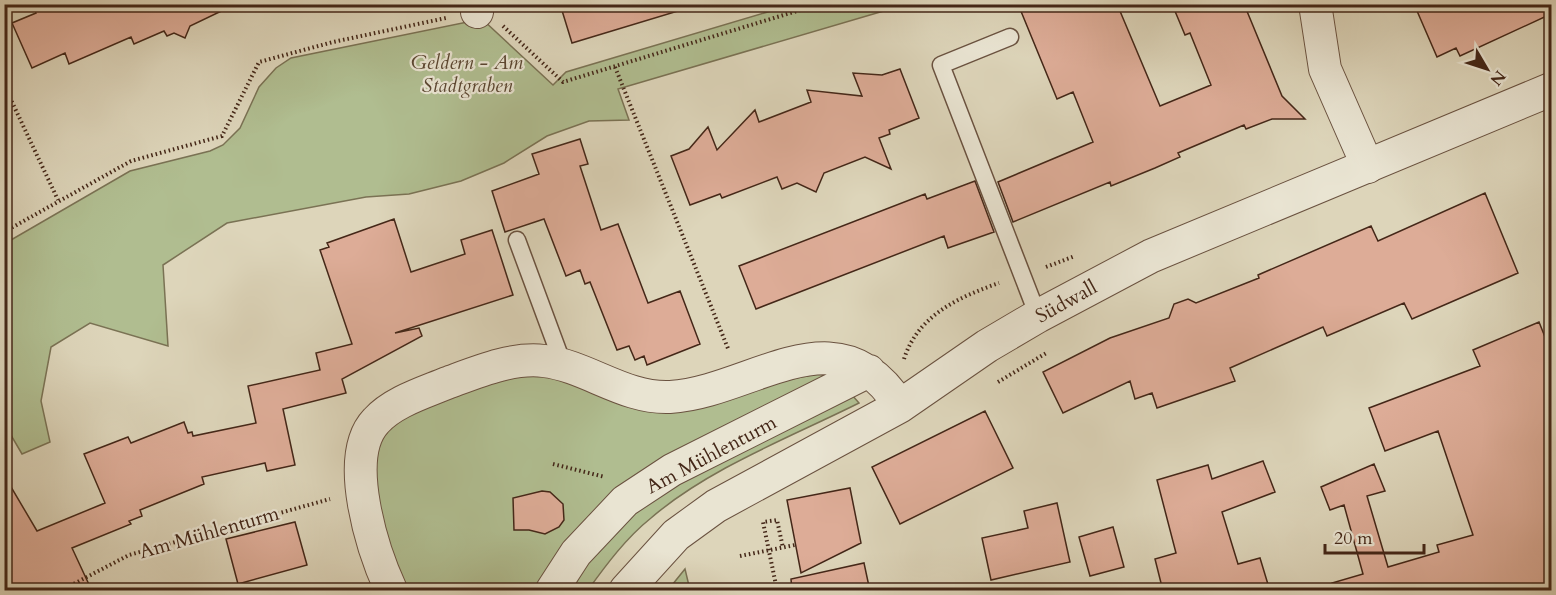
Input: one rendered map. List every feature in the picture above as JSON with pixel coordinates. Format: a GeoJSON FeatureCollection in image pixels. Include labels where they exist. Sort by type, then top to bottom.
{"type":"FeatureCollection","features":[{"type":"Feature","properties":{"kind":"street"},"geometry":{"type":"LineString","coordinates":[[1315,4],[1325,69],[1368,167]]}},
{"type":"Feature","properties":{"kind":"street","name":"Südwall"},"geometry":{"type":"LineString","coordinates":[[626,591],[676,535],[717,506],[900,406],[987,346],[1038,316],[1151,256],[1551,89]]}},
{"type":"Feature","properties":{"kind":"street"},"geometry":{"type":"LineString","coordinates":[[391,591],[374,546],[361,490],[364,442],[374,422],[389,409],[471,374],[522,361],[546,361],[636,393],[668,397],[697,394],[775,366],[808,358],[839,358],[869,371],[889,387],[900,406]]}},
{"type":"Feature","properties":{"kind":"street","name":"Am Mühlenturm"},"geometry":{"type":"LineString","coordinates":[[552,591],[576,553],[597,528],[639,492],[672,470],[869,371]]}},
{"type":"Feature","properties":{"kind":"lane"},"geometry":{"type":"LineString","coordinates":[[1010,37],[942,65],[1038,316]]}},
{"type":"Feature","properties":{"kind":"lane"},"geometry":{"type":"LineString","coordinates":[[517,240],[564,367]]}},
{"type":"Feature","properties":{"kind":"path"},"geometry":{"type":"LineString","coordinates":[[4,232],[131,161],[222,136],[259,62],[478,8],[485,10],[564,82],[820,4]]}},
{"type":"Feature","properties":{"kind":"path"},"geometry":{"type":"LineString","coordinates":[[615,67],[740,380]]}},
{"type":"Feature","properties":{"kind":"path"},"geometry":{"type":"LineString","coordinates":[[4,85],[58,201]]}},
{"type":"Feature","properties":{"kind":"path"},"geometry":{"type":"LineString","coordinates":[[995,384],[1052,350]]}},
{"type":"Feature","properties":{"kind":"path"},"geometry":{"type":"LineString","coordinates":[[553,464],[604,477],[639,492]]}},
{"type":"Feature","properties":{"kind":"path","name":"Am Mühlenturm"},"geometry":{"type":"LineString","coordinates":[[62,591],[129,555],[361,490]]}},
{"type":"Feature","properties":{"kind":"path"},"geometry":{"type":"LineString","coordinates":[[777,591],[764,522],[777,520],[783,548]]}},
{"type":"Feature","properties":{"kind":"path"},"geometry":{"type":"LineString","coordinates":[[740,556],[795,545]]}},
{"type":"Feature","properties":{"kind":"green space","name":"Geldern - Am Stadtgraben"},"geometry":{"type":"Polygon","coordinates":[[[791,5],[904,5],[618,89],[629,120],[589,121],[547,136],[504,163],[461,181],[409,194],[366,197],[227,223],[163,265],[168,346],[90,323],[51,347],[41,401],[50,442],[22,454],[5,425],[4,244],[130,171],[210,151],[223,145],[240,128],[259,87],[276,68],[291,58],[482,19],[553,85],[566,72],[791,5]]]}},
{"type":"Feature","properties":{"kind":"green space"},"geometry":{"type":"Polygon","coordinates":[[[832,371],[828,382],[682,454],[540,590],[399,590],[371,480],[380,438],[405,411],[503,375],[549,375],[750,387],[832,371]]]}},
{"type":"Feature","properties":{"kind":"green space"},"geometry":{"type":"Polygon","coordinates":[[[852,395],[859,403],[724,469],[674,500],[633,534],[588,590],[562,590],[627,511],[852,395]]]}},
{"type":"Feature","properties":{"kind":"green space"},"geometry":{"type":"Polygon","coordinates":[[[685,569],[690,590],[668,590],[685,569]]]}},
{"type":"Feature","properties":{"kind":"building"},"geometry":{"type":"Polygon","coordinates":[[[32,4],[236,4],[190,26],[185,38],[174,33],[167,36],[164,31],[134,44],[131,37],[69,64],[65,53],[32,68],[12,23],[36,13],[32,4]]]}},
{"type":"Feature","properties":{"kind":"building"},"geometry":{"type":"Polygon","coordinates":[[[560,4],[677,4],[678,11],[572,43],[560,4]]]}},
{"type":"Feature","properties":{"kind":"building"},"geometry":{"type":"Polygon","coordinates":[[[1018,4],[1117,4],[1160,106],[1211,85],[1190,33],[1185,35],[1172,4],[1244,4],[1282,96],[1305,119],[1272,119],[1246,129],[1244,125],[1178,153],[1180,157],[1155,168],[1111,186],[1110,182],[1013,222],[998,182],[1093,142],[1073,92],[1057,99],[1018,4]]]}},
{"type":"Feature","properties":{"kind":"building"},"geometry":{"type":"Polygon","coordinates":[[[1414,4],[1551,4],[1551,14],[1460,56],[1456,48],[1437,57],[1414,4]]]}},
{"type":"Feature","properties":{"kind":"building"},"geometry":{"type":"Polygon","coordinates":[[[900,69],[919,118],[889,130],[890,134],[879,138],[891,169],[865,157],[824,173],[816,192],[797,183],[782,189],[777,177],[722,198],[720,194],[690,205],[671,156],[689,149],[708,127],[717,150],[755,110],[759,122],[811,102],[807,90],[862,96],[853,73],[882,75],[900,69]]]}},
{"type":"Feature","properties":{"kind":"building"},"geometry":{"type":"Polygon","coordinates":[[[580,139],[588,164],[580,166],[601,230],[618,224],[648,303],[680,291],[700,344],[647,365],[644,356],[635,360],[629,346],[617,350],[590,282],[585,284],[580,270],[566,276],[544,219],[505,232],[492,191],[539,174],[532,154],[580,139]]]}},
{"type":"Feature","properties":{"kind":"building"},"geometry":{"type":"Polygon","coordinates":[[[975,181],[994,232],[948,248],[944,236],[756,309],[739,266],[925,194],[927,199],[975,181]]]}},
{"type":"Feature","properties":{"kind":"building"},"geometry":{"type":"Polygon","coordinates":[[[1485,193],[1518,273],[1412,319],[1404,303],[1327,336],[1323,327],[1230,368],[1235,381],[1157,408],[1152,393],[1135,399],[1130,381],[1063,413],[1043,372],[1110,338],[1169,318],[1174,304],[1188,299],[1196,303],[1259,278],[1258,275],[1371,226],[1378,241],[1485,193]]]}},
{"type":"Feature","properties":{"kind":"building"},"geometry":{"type":"Polygon","coordinates":[[[394,219],[411,272],[465,254],[461,240],[492,230],[513,295],[395,333],[419,328],[422,336],[342,379],[346,393],[283,409],[295,465],[267,471],[265,463],[202,477],[204,484],[140,510],[142,516],[129,521],[131,524],[72,548],[92,591],[4,591],[4,475],[37,531],[105,503],[84,454],[128,437],[131,443],[184,422],[188,433],[192,432],[193,436],[256,423],[248,386],[320,370],[316,353],[352,344],[320,250],[329,247],[327,243],[394,219]]]}},
{"type":"Feature","properties":{"kind":"building"},"geometry":{"type":"Polygon","coordinates":[[[1539,322],[1551,352],[1551,591],[1333,591],[1332,583],[1363,574],[1344,505],[1330,510],[1321,487],[1374,464],[1385,491],[1367,496],[1388,567],[1439,552],[1437,545],[1473,535],[1438,431],[1385,451],[1369,408],[1480,366],[1473,350],[1539,322]]]}},
{"type":"Feature","properties":{"kind":"building"},"geometry":{"type":"Polygon","coordinates":[[[985,411],[1013,468],[900,524],[872,467],[985,411]]]}},
{"type":"Feature","properties":{"kind":"building"},"geometry":{"type":"Polygon","coordinates":[[[1263,461],[1275,492],[1222,512],[1238,564],[1260,558],[1270,591],[1163,591],[1155,559],[1176,553],[1157,480],[1208,465],[1212,479],[1263,461]]]}},
{"type":"Feature","properties":{"kind":"building"},"geometry":{"type":"Polygon","coordinates":[[[850,488],[861,543],[801,573],[787,500],[850,488]]]}},
{"type":"Feature","properties":{"kind":"building"},"geometry":{"type":"Polygon","coordinates":[[[542,491],[550,492],[563,504],[564,520],[559,527],[545,534],[529,530],[514,530],[513,498],[542,491]]]}},
{"type":"Feature","properties":{"kind":"building"},"geometry":{"type":"Polygon","coordinates":[[[1057,503],[1070,562],[991,580],[982,538],[1028,528],[1024,511],[1057,503]]]}},
{"type":"Feature","properties":{"kind":"building"},"geometry":{"type":"Polygon","coordinates":[[[295,522],[307,565],[238,584],[226,539],[295,522]]]}},
{"type":"Feature","properties":{"kind":"building"},"geometry":{"type":"Polygon","coordinates":[[[1113,527],[1124,567],[1090,576],[1079,537],[1113,527]]]}},
{"type":"Feature","properties":{"kind":"building"},"geometry":{"type":"Polygon","coordinates":[[[864,563],[870,591],[792,591],[791,579],[864,563]]]}}]}
